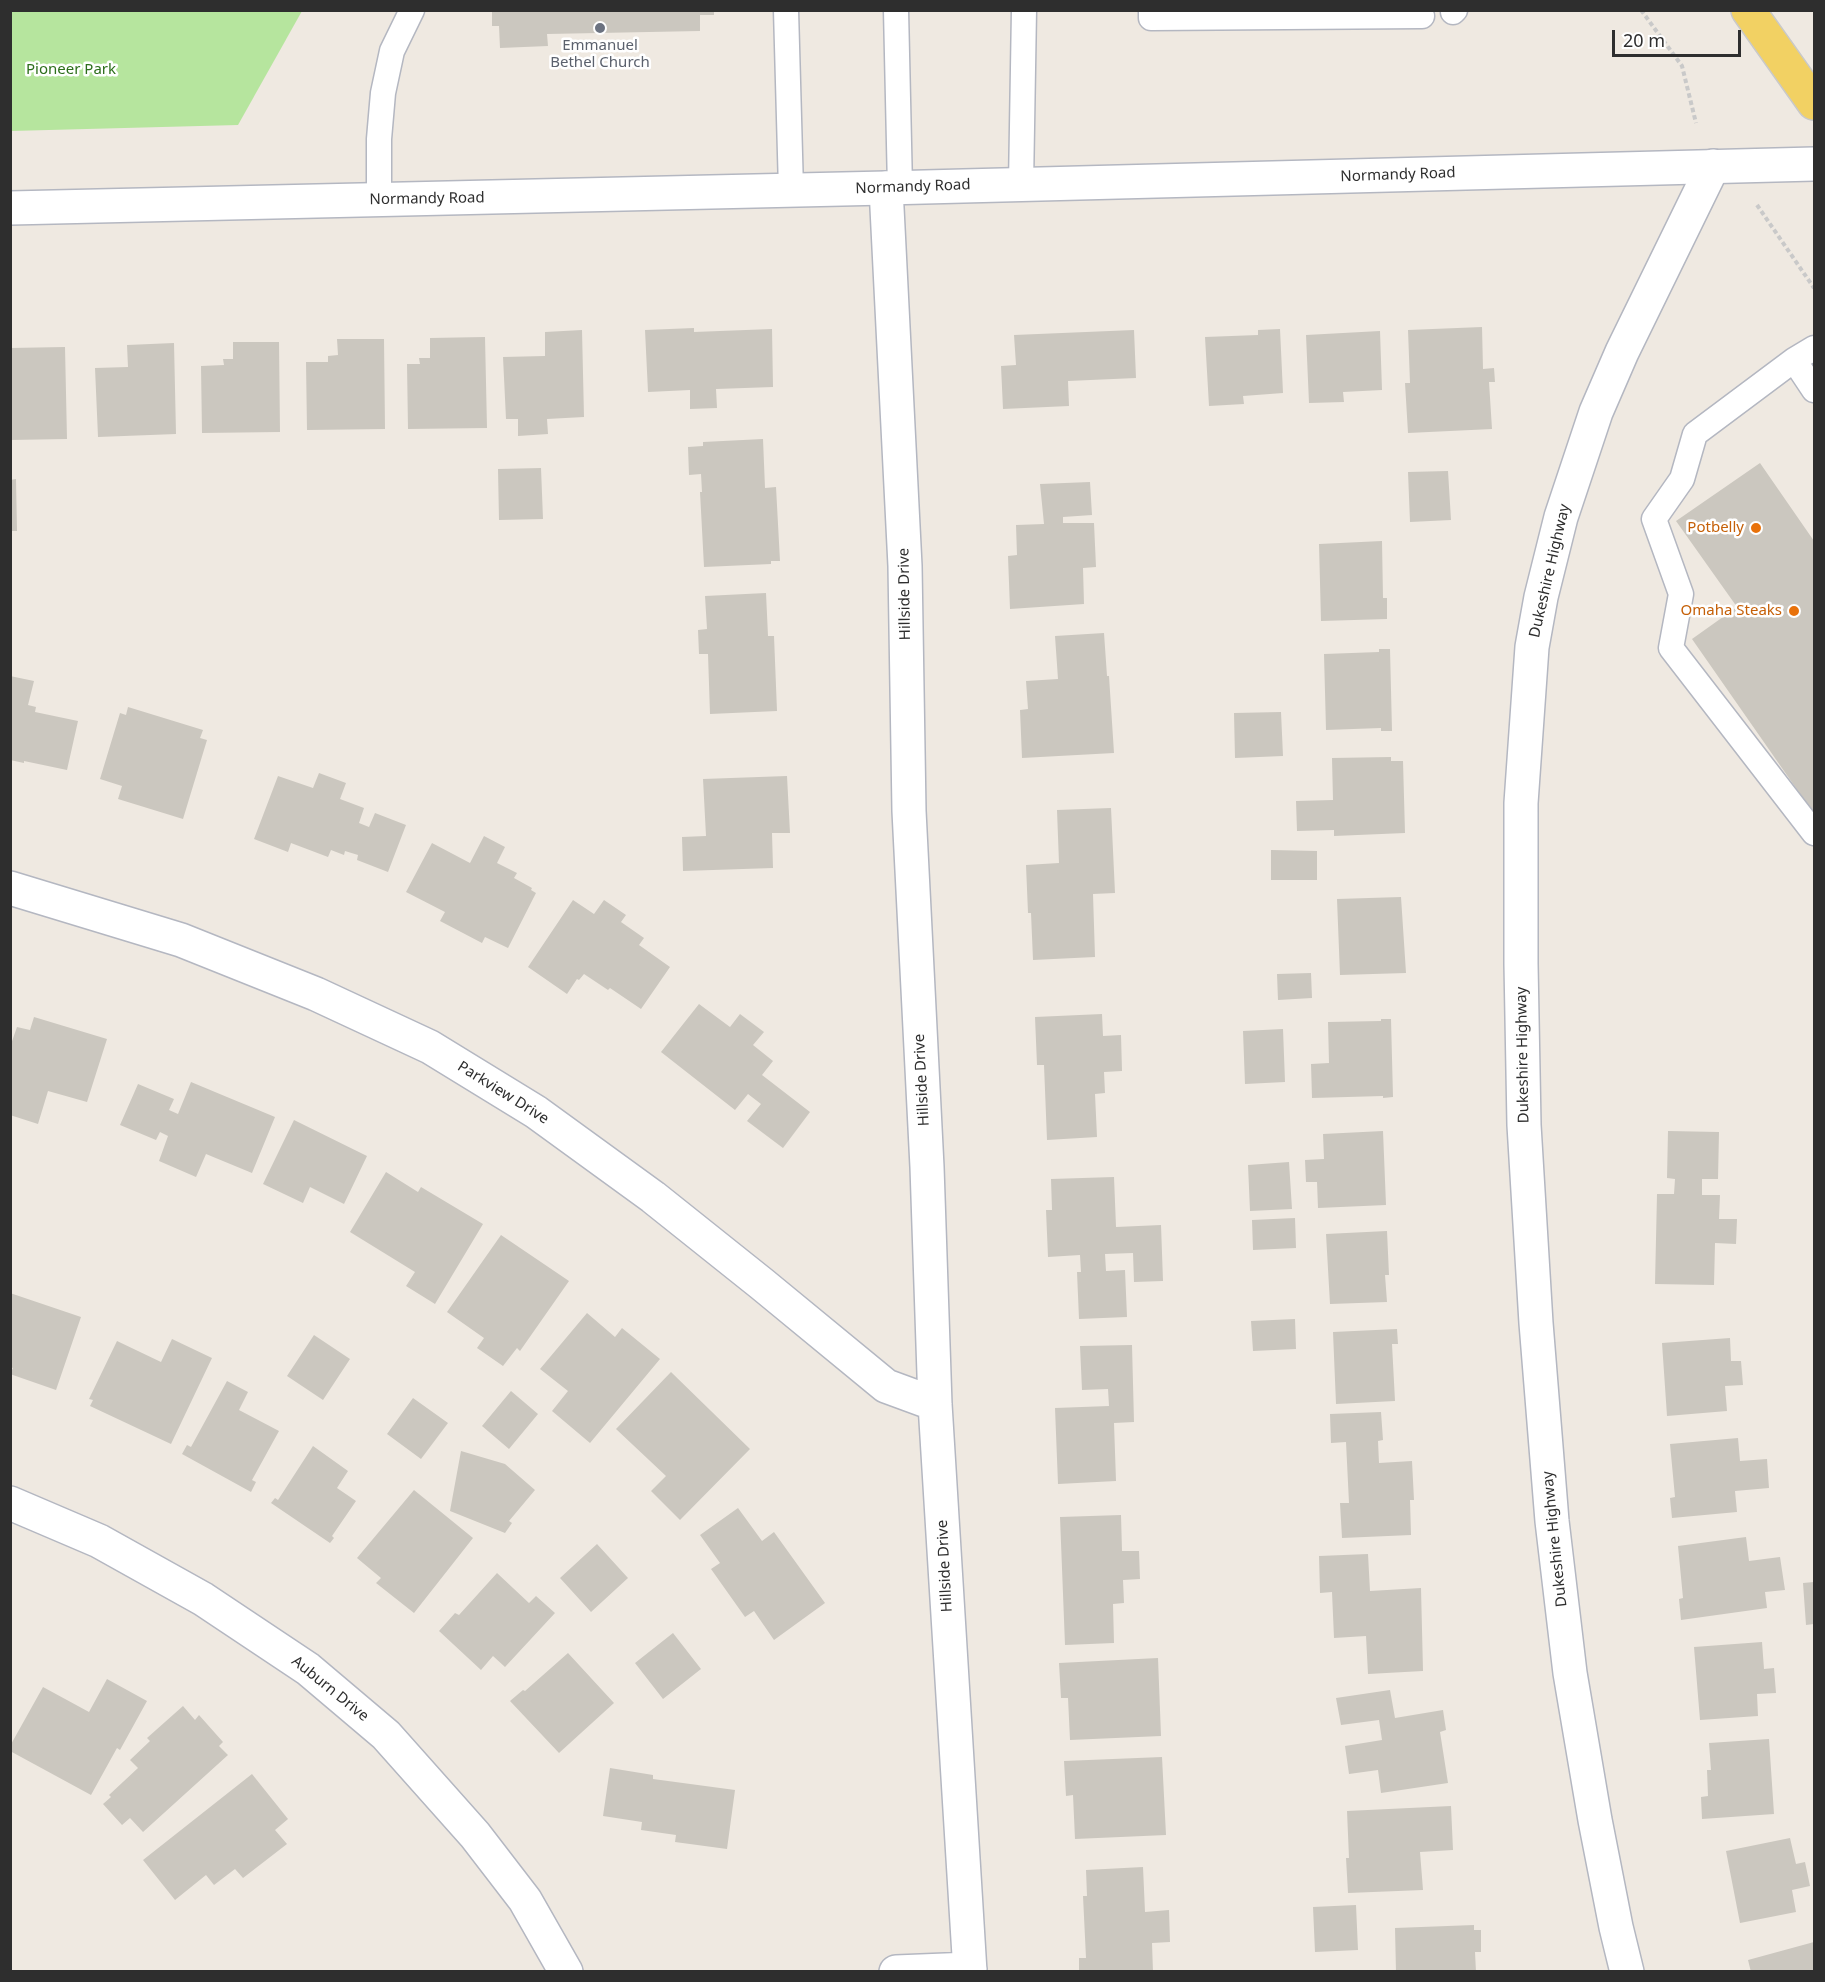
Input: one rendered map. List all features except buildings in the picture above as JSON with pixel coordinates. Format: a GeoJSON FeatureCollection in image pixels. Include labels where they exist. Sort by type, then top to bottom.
{"type":"FeatureCollection","features":[{"type":"Feature","properties":{"kind":"main road"},"geometry":{"type":"LineString","coordinates":[[1748,10],[1815,103]]}},
{"type":"Feature","properties":{"kind":"street","name":"Normandy Road"},"geometry":{"type":"LineString","coordinates":[[10,208],[1815,164]]}},
{"type":"Feature","properties":{"kind":"street","name":"Dukeshire Highway"},"geometry":{"type":"LineString","coordinates":[[1627,1971],[1593,1808],[1570,1673],[1552,1521],[1536,1323],[1524,1125],[1520,893],[1522,792],[1532,647],[1541,597],[1561,517],[1596,412],[1622,352],[1713,166]]}},
{"type":"Feature","properties":{"kind":"street","name":"Hillside Drive"},"geometry":{"type":"LineString","coordinates":[[893,188],[905,566],[909,811],[927,1167],[935,1404],[970,1970]]}},
{"type":"Feature","properties":{"kind":"street","name":"Parkview Drive"},"geometry":{"type":"LineString","coordinates":[[10,888],[182,940],[316,994],[430,1047],[536,1112],[653,1197],[886,1386],[935,1404]]}},
{"type":"Feature","properties":{"kind":"street","name":"Auburn Drive"},"geometry":{"type":"LineString","coordinates":[[10,1503],[99,1541],[203,1599],[308,1669],[377,1727],[476,1835],[525,1900],[566,1971]]}},
{"type":"Feature","properties":{"kind":"street"},"geometry":{"type":"LineString","coordinates":[[896,1971],[970,1970]]}},
{"type":"Feature","properties":{"kind":"lane"},"geometry":{"type":"LineString","coordinates":[[379,200],[379,139],[383,93],[392,51],[412,10]]}},
{"type":"Feature","properties":{"kind":"lane"},"geometry":{"type":"LineString","coordinates":[[786,10],[791,190]]}},
{"type":"Feature","properties":{"kind":"lane"},"geometry":{"type":"LineString","coordinates":[[893,188],[896,10]]}},
{"type":"Feature","properties":{"kind":"lane"},"geometry":{"type":"LineString","coordinates":[[1021,185],[1024,10]]}},
{"type":"Feature","properties":{"kind":"lane"},"geometry":{"type":"LineString","coordinates":[[1150,10],[1151,18],[1422,15]]}},
{"type":"Feature","properties":{"kind":"lane"},"geometry":{"type":"LineString","coordinates":[[1815,348],[1794,360],[1695,434],[1682,479],[1654,519],[1681,594],[1671,648],[1815,832]]}},
{"type":"Feature","properties":{"kind":"lane"},"geometry":{"type":"LineString","coordinates":[[1794,360],[1815,390]]}},
{"type":"Feature","properties":{"kind":"path"},"geometry":{"type":"LineString","coordinates":[[1641,10],[1682,66],[1696,123]]}},
{"type":"Feature","properties":{"kind":"path"},"geometry":{"type":"LineString","coordinates":[[1756,203],[1815,288]]}},
{"type":"Feature","properties":{"kind":"green space","name":"Pioneer Park"},"geometry":{"type":"Polygon","coordinates":[[[10,11],[302,11],[238,125],[11,131],[10,11]]]}},
{"type":"Feature","properties":{"kind":"place","name":"Emmanuel Bethel Church"},"geometry":{"type":"Point","coordinates":[600,28]}},
{"type":"Feature","properties":{"kind":"place","name":"Potbelly"},"geometry":{"type":"Point","coordinates":[1756,528]}},
{"type":"Feature","properties":{"kind":"place","name":"Omaha Steaks"},"geometry":{"type":"Point","coordinates":[1794,611]}}]}
